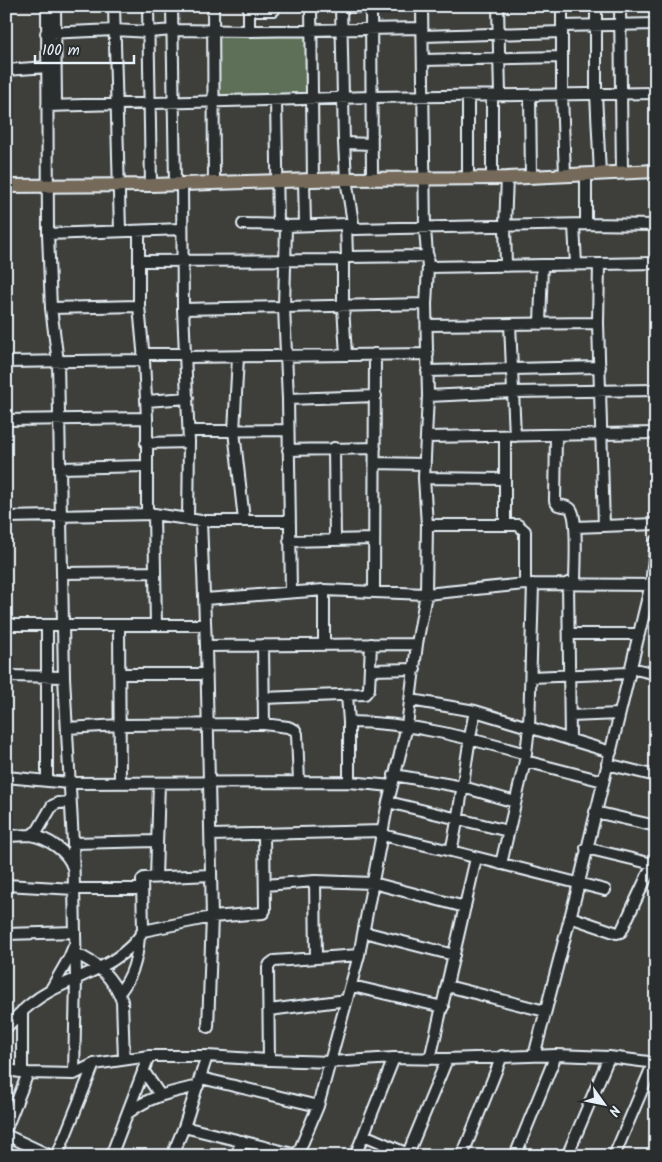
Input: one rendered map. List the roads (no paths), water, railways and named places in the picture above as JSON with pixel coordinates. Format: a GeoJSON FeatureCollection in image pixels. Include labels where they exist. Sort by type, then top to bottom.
{"type":"FeatureCollection","features":[{"type":"Feature","properties":{"kind":"main road"},"geometry":{"type":"LineString","coordinates":[[6,186],[151,185],[346,179],[507,178],[656,171]]}},
{"type":"Feature","properties":{"kind":"street"},"geometry":{"type":"LineString","coordinates":[[47,6],[51,33],[52,105],[48,185],[48,234],[51,308],[58,362],[64,677],[74,870],[76,954],[74,1074]]}},
{"type":"Feature","properties":{"kind":"street"},"geometry":{"type":"LineString","coordinates":[[52,105],[47,67],[55,6]]}},
{"type":"Feature","properties":{"kind":"street"},"geometry":{"type":"LineString","coordinates":[[114,6],[120,231]]}},
{"type":"Feature","properties":{"kind":"street"},"geometry":{"type":"LineString","coordinates":[[148,6],[151,185]]}},
{"type":"Feature","properties":{"kind":"street"},"geometry":{"type":"LineString","coordinates":[[172,6],[174,102],[182,229],[183,309],[188,398],[188,519]]}},
{"type":"Feature","properties":{"kind":"street"},"geometry":{"type":"LineString","coordinates":[[213,6],[214,183]]}},
{"type":"Feature","properties":{"kind":"street"},"geometry":{"type":"LineString","coordinates":[[305,224],[311,99],[311,6]]}},
{"type":"Feature","properties":{"kind":"street"},"geometry":{"type":"LineString","coordinates":[[346,355],[343,306],[345,258],[350,227],[344,143],[341,6],[371,7],[372,179]]}},
{"type":"Feature","properties":{"kind":"street"},"geometry":{"type":"LineString","coordinates":[[184,1127],[299,1155],[318,1106],[331,1062],[352,986],[364,932],[388,802],[407,726],[417,644],[426,594],[427,525],[424,478],[428,396],[426,304],[428,256],[425,229],[422,6]]}},
{"type":"Feature","properties":{"kind":"street"},"geometry":{"type":"LineString","coordinates":[[492,178],[499,59],[498,6]]}},
{"type":"Feature","properties":{"kind":"street"},"geometry":{"type":"LineString","coordinates":[[562,6],[562,94],[565,175]]}},
{"type":"Feature","properties":{"kind":"street"},"geometry":{"type":"LineString","coordinates":[[596,6],[596,94],[600,174]]}},
{"type":"Feature","properties":{"kind":"street"},"geometry":{"type":"LineString","coordinates":[[620,6],[622,174]]}},
{"type":"Feature","properties":{"kind":"street"},"geometry":{"type":"LineString","coordinates":[[249,31],[249,8],[274,8],[274,31]]}},
{"type":"Feature","properties":{"kind":"street"},"geometry":{"type":"LineString","coordinates":[[51,33],[115,30],[149,32],[173,30],[274,31],[341,28],[498,33],[595,25],[656,24]]}},
{"type":"Feature","properties":{"kind":"street"},"geometry":{"type":"LineString","coordinates":[[423,60],[562,57]]}},
{"type":"Feature","properties":{"kind":"street"},"geometry":{"type":"LineString","coordinates":[[6,70],[47,67]]}},
{"type":"Feature","properties":{"kind":"street"},"geometry":{"type":"LineString","coordinates":[[52,105],[344,97],[656,92]]}},
{"type":"Feature","properties":{"kind":"street"},"geometry":{"type":"LineString","coordinates":[[530,95],[531,176]]}},
{"type":"Feature","properties":{"kind":"street"},"geometry":{"type":"LineString","coordinates":[[468,96],[468,178]]}},
{"type":"Feature","properties":{"kind":"street"},"geometry":{"type":"LineString","coordinates":[[276,100],[278,181],[286,261],[284,307],[287,356],[291,592]]}},
{"type":"Feature","properties":{"kind":"street"},"geometry":{"type":"LineString","coordinates":[[344,143],[372,144]]}},
{"type":"Feature","properties":{"kind":"street"},"geometry":{"type":"LineString","coordinates":[[586,174],[586,224]]}},
{"type":"Feature","properties":{"kind":"street"},"geometry":{"type":"LineString","coordinates":[[506,266],[507,178]]}},
{"type":"Feature","properties":{"kind":"street"},"geometry":{"type":"LineString","coordinates":[[243,224],[305,224],[425,229],[586,224],[656,225]]}},
{"type":"Feature","properties":{"kind":"street"},"geometry":{"type":"LineString","coordinates":[[574,225],[576,264]]}},
{"type":"Feature","properties":{"kind":"street"},"geometry":{"type":"LineString","coordinates":[[48,234],[182,229]]}},
{"type":"Feature","properties":{"kind":"street"},"geometry":{"type":"LineString","coordinates":[[139,230],[139,306],[144,357],[147,418],[146,466],[155,572],[156,625]]}},
{"type":"Feature","properties":{"kind":"street"},"geometry":{"type":"LineString","coordinates":[[139,262],[183,260],[286,261],[428,256]]}},
{"type":"Feature","properties":{"kind":"street"},"geometry":{"type":"LineString","coordinates":[[428,268],[656,263]]}},
{"type":"Feature","properties":{"kind":"street"},"geometry":{"type":"LineString","coordinates":[[599,264],[598,323],[604,526]]}},
{"type":"Feature","properties":{"kind":"street"},"geometry":{"type":"LineString","coordinates":[[540,324],[542,265]]}},
{"type":"Feature","properties":{"kind":"street"},"geometry":{"type":"LineString","coordinates":[[183,309],[426,304]]}},
{"type":"Feature","properties":{"kind":"street"},"geometry":{"type":"LineString","coordinates":[[51,308],[139,306]]}},
{"type":"Feature","properties":{"kind":"street"},"geometry":{"type":"LineString","coordinates":[[427,325],[598,323]]}},
{"type":"Feature","properties":{"kind":"street"},"geometry":{"type":"LineString","coordinates":[[505,524],[505,479],[513,392],[510,324]]}},
{"type":"Feature","properties":{"kind":"street"},"geometry":{"type":"LineString","coordinates":[[374,591],[376,354]]}},
{"type":"Feature","properties":{"kind":"street"},"geometry":{"type":"LineString","coordinates":[[6,362],[58,362],[186,355],[238,357],[428,354]]}},
{"type":"Feature","properties":{"kind":"street"},"geometry":{"type":"LineString","coordinates":[[238,357],[234,431],[244,520]]}},
{"type":"Feature","properties":{"kind":"street"},"geometry":{"type":"LineString","coordinates":[[427,371],[600,367]]}},
{"type":"Feature","properties":{"kind":"street"},"geometry":{"type":"LineString","coordinates":[[428,396],[513,392],[656,390]]}},
{"type":"Feature","properties":{"kind":"street"},"geometry":{"type":"LineString","coordinates":[[288,399],[376,396]]}},
{"type":"Feature","properties":{"kind":"street"},"geometry":{"type":"LineString","coordinates":[[146,402],[188,398]]}},
{"type":"Feature","properties":{"kind":"street"},"geometry":{"type":"LineString","coordinates":[[6,420],[147,418]]}},
{"type":"Feature","properties":{"kind":"street"},"geometry":{"type":"LineString","coordinates":[[189,431],[288,430]]}},
{"type":"Feature","properties":{"kind":"street"},"geometry":{"type":"LineString","coordinates":[[427,437],[656,433]]}},
{"type":"Feature","properties":{"kind":"street"},"geometry":{"type":"LineString","coordinates":[[556,434],[555,501],[558,505],[571,509],[574,528],[569,634],[570,740]]}},
{"type":"Feature","properties":{"kind":"street"},"geometry":{"type":"LineString","coordinates":[[146,444],[189,442]]}},
{"type":"Feature","properties":{"kind":"street"},"geometry":{"type":"LineString","coordinates":[[334,448],[336,540]]}},
{"type":"Feature","properties":{"kind":"street"},"geometry":{"type":"LineString","coordinates":[[288,450],[375,448]]}},
{"type":"Feature","properties":{"kind":"street"},"geometry":{"type":"LineString","coordinates":[[375,463],[425,464]]}},
{"type":"Feature","properties":{"kind":"street"},"geometry":{"type":"LineString","coordinates":[[60,468],[146,466]]}},
{"type":"Feature","properties":{"kind":"street"},"geometry":{"type":"LineString","coordinates":[[424,478],[505,479]]}},
{"type":"Feature","properties":{"kind":"street"},"geometry":{"type":"LineString","coordinates":[[6,517],[151,514],[201,521],[289,521]]}},
{"type":"Feature","properties":{"kind":"street"},"geometry":{"type":"LineString","coordinates":[[201,521],[206,646],[212,917],[208,1027]]}},
{"type":"Feature","properties":{"kind":"street"},"geometry":{"type":"LineString","coordinates":[[427,525],[505,524],[518,525],[525,531],[529,584],[531,677],[529,728],[525,758],[501,864]]}},
{"type":"Feature","properties":{"kind":"street"},"geometry":{"type":"LineString","coordinates":[[574,528],[656,524]]}},
{"type":"Feature","properties":{"kind":"street"},"geometry":{"type":"LineString","coordinates":[[289,541],[374,539]]}},
{"type":"Feature","properties":{"kind":"street"},"geometry":{"type":"LineString","coordinates":[[534,1056],[579,883],[639,634],[654,584],[656,541]]}},
{"type":"Feature","properties":{"kind":"street"},"geometry":{"type":"LineString","coordinates":[[62,573],[155,572]]}},
{"type":"Feature","properties":{"kind":"street"},"geometry":{"type":"LineString","coordinates":[[204,599],[324,590],[426,594],[529,584],[654,584]]}},
{"type":"Feature","properties":{"kind":"street"},"geometry":{"type":"LineString","coordinates":[[324,590],[324,645]]}},
{"type":"Feature","properties":{"kind":"street"},"geometry":{"type":"LineString","coordinates":[[6,625],[205,625]]}},
{"type":"Feature","properties":{"kind":"street"},"geometry":{"type":"LineString","coordinates":[[119,625],[120,782]]}},
{"type":"Feature","properties":{"kind":"street"},"geometry":{"type":"LineString","coordinates":[[47,780],[48,626]]}},
{"type":"Feature","properties":{"kind":"street"},"geometry":{"type":"LineString","coordinates":[[569,634],[639,634]]}},
{"type":"Feature","properties":{"kind":"street"},"geometry":{"type":"LineString","coordinates":[[263,698],[365,694],[369,688],[371,644]]}},
{"type":"Feature","properties":{"kind":"street"},"geometry":{"type":"LineString","coordinates":[[206,646],[417,644]]}},
{"type":"Feature","properties":{"kind":"street"},"geometry":{"type":"LineString","coordinates":[[263,645],[264,724]]}},
{"type":"Feature","properties":{"kind":"street"},"geometry":{"type":"LineString","coordinates":[[370,670],[415,669]]}},
{"type":"Feature","properties":{"kind":"street"},"geometry":{"type":"LineString","coordinates":[[531,677],[630,671],[656,674]]}},
{"type":"Feature","properties":{"kind":"street"},"geometry":{"type":"LineString","coordinates":[[120,674],[206,674]]}},
{"type":"Feature","properties":{"kind":"street"},"geometry":{"type":"LineString","coordinates":[[6,676],[64,677]]}},
{"type":"Feature","properties":{"kind":"street"},"geometry":{"type":"LineString","coordinates":[[347,695],[350,782]]}},
{"type":"Feature","properties":{"kind":"street"},"geometry":{"type":"LineString","coordinates":[[411,700],[475,712],[510,721],[610,752]]}},
{"type":"Feature","properties":{"kind":"street"},"geometry":{"type":"LineString","coordinates":[[451,851],[475,712]]}},
{"type":"Feature","properties":{"kind":"street"},"geometry":{"type":"LineString","coordinates":[[570,716],[619,714]]}},
{"type":"Feature","properties":{"kind":"street"},"geometry":{"type":"LineString","coordinates":[[349,722],[407,726],[470,738],[525,758],[603,781]]}},
{"type":"Feature","properties":{"kind":"street"},"geometry":{"type":"LineString","coordinates":[[66,728],[120,725],[264,724],[288,727],[295,730],[297,734],[299,782]]}},
{"type":"Feature","properties":{"kind":"street"},"geometry":{"type":"LineString","coordinates":[[607,764],[655,773]]}},
{"type":"Feature","properties":{"kind":"street"},"geometry":{"type":"LineString","coordinates":[[6,777],[69,783],[350,782],[393,780],[463,787],[515,802]]}},
{"type":"Feature","properties":{"kind":"street"},"geometry":{"type":"LineString","coordinates":[[156,877],[159,783]]}},
{"type":"Feature","properties":{"kind":"street"},"geometry":{"type":"LineString","coordinates":[[31,835],[38,830],[52,806],[58,803],[70,802]]}},
{"type":"Feature","properties":{"kind":"street"},"geometry":{"type":"LineString","coordinates":[[388,802],[508,831]]}},
{"type":"Feature","properties":{"kind":"street"},"geometry":{"type":"LineString","coordinates":[[595,812],[656,826]]}},
{"type":"Feature","properties":{"kind":"street"},"geometry":{"type":"LineString","coordinates":[[210,835],[383,833],[605,890]]}},
{"type":"Feature","properties":{"kind":"street"},"geometry":{"type":"LineString","coordinates":[[6,1028],[22,1011],[50,991],[113,961],[141,934],[212,917],[263,913],[265,910],[264,834]]}},
{"type":"Feature","properties":{"kind":"street"},"geometry":{"type":"LineString","coordinates":[[6,836],[40,836],[55,845],[72,862],[74,870]]}},
{"type":"Feature","properties":{"kind":"street"},"geometry":{"type":"LineString","coordinates":[[73,843],[156,842]]}},
{"type":"Feature","properties":{"kind":"street"},"geometry":{"type":"LineString","coordinates":[[570,917],[617,933],[621,932],[654,861],[586,848]]}},
{"type":"Feature","properties":{"kind":"street"},"geometry":{"type":"LineString","coordinates":[[430,1059],[476,858]]}},
{"type":"Feature","properties":{"kind":"street"},"geometry":{"type":"LineString","coordinates":[[119,993],[126,984],[136,962],[141,934],[142,880],[144,878],[156,877],[211,875]]}},
{"type":"Feature","properties":{"kind":"street"},"geometry":{"type":"LineString","coordinates":[[265,885],[315,880],[373,883],[465,907]]}},
{"type":"Feature","properties":{"kind":"street"},"geometry":{"type":"LineString","coordinates":[[315,880],[316,958]]}},
{"type":"Feature","properties":{"kind":"street"},"geometry":{"type":"LineString","coordinates":[[6,885],[74,889],[142,889]]}},
{"type":"Feature","properties":{"kind":"street"},"geometry":{"type":"LineString","coordinates":[[6,934],[75,932]]}},
{"type":"Feature","properties":{"kind":"street"},"geometry":{"type":"LineString","coordinates":[[364,932],[454,955]]}},
{"type":"Feature","properties":{"kind":"street"},"geometry":{"type":"LineString","coordinates":[[50,991],[70,958],[75,943]]}},
{"type":"Feature","properties":{"kind":"street"},"geometry":{"type":"LineString","coordinates":[[76,954],[86,958],[100,968],[119,993],[122,1000],[124,1059]]}},
{"type":"Feature","properties":{"kind":"street"},"geometry":{"type":"LineString","coordinates":[[269,1060],[268,968],[270,964],[274,962],[359,955]]}},
{"type":"Feature","properties":{"kind":"street"},"geometry":{"type":"LineString","coordinates":[[352,986],[443,1007]]}},
{"type":"Feature","properties":{"kind":"street"},"geometry":{"type":"LineString","coordinates":[[447,986],[545,1011]]}},
{"type":"Feature","properties":{"kind":"street"},"geometry":{"type":"LineString","coordinates":[[269,1010],[347,1000]]}},
{"type":"Feature","properties":{"kind":"street"},"geometry":{"type":"LineString","coordinates":[[6,1129],[25,1073],[22,1011]]}},
{"type":"Feature","properties":{"kind":"street"},"geometry":{"type":"LineString","coordinates":[[6,1070],[25,1073],[74,1074],[94,1064],[148,1056],[207,1056],[331,1062],[394,1058],[430,1059],[556,1055],[655,1062],[614,1156]]}},
{"type":"Feature","properties":{"kind":"street"},"geometry":{"type":"LineString","coordinates":[[515,1156],[556,1055]]}},
{"type":"Feature","properties":{"kind":"street"},"geometry":{"type":"LineString","coordinates":[[111,1156],[148,1056]]}},
{"type":"Feature","properties":{"kind":"street"},"geometry":{"type":"LineString","coordinates":[[172,1156],[184,1127],[207,1056]]}},
{"type":"Feature","properties":{"kind":"street"},"geometry":{"type":"LineString","coordinates":[[462,1156],[502,1056]]}},
{"type":"Feature","properties":{"kind":"street"},"geometry":{"type":"LineString","coordinates":[[355,1156],[394,1058]]}},
{"type":"Feature","properties":{"kind":"street"},"geometry":{"type":"LineString","coordinates":[[364,1135],[408,1155],[447,1058]]}},
{"type":"Feature","properties":{"kind":"street"},"geometry":{"type":"LineString","coordinates":[[567,1156],[609,1058]]}},
{"type":"Feature","properties":{"kind":"street"},"geometry":{"type":"LineString","coordinates":[[57,1156],[94,1064]]}},
{"type":"Feature","properties":{"kind":"street"},"geometry":{"type":"LineString","coordinates":[[143,1070],[160,1095]]}},
{"type":"Feature","properties":{"kind":"street"},"geometry":{"type":"LineString","coordinates":[[127,1113],[146,1100],[199,1082],[318,1106]]}},
{"type":"Feature","properties":{"kind":"street"},"geometry":{"type":"LineString","coordinates":[[6,1135],[51,1156]]}},
{"type":"Feature","properties":{"kind":"street"},"geometry":{"type":"LineString","coordinates":[[236,1156],[242,1141]]}}]}
